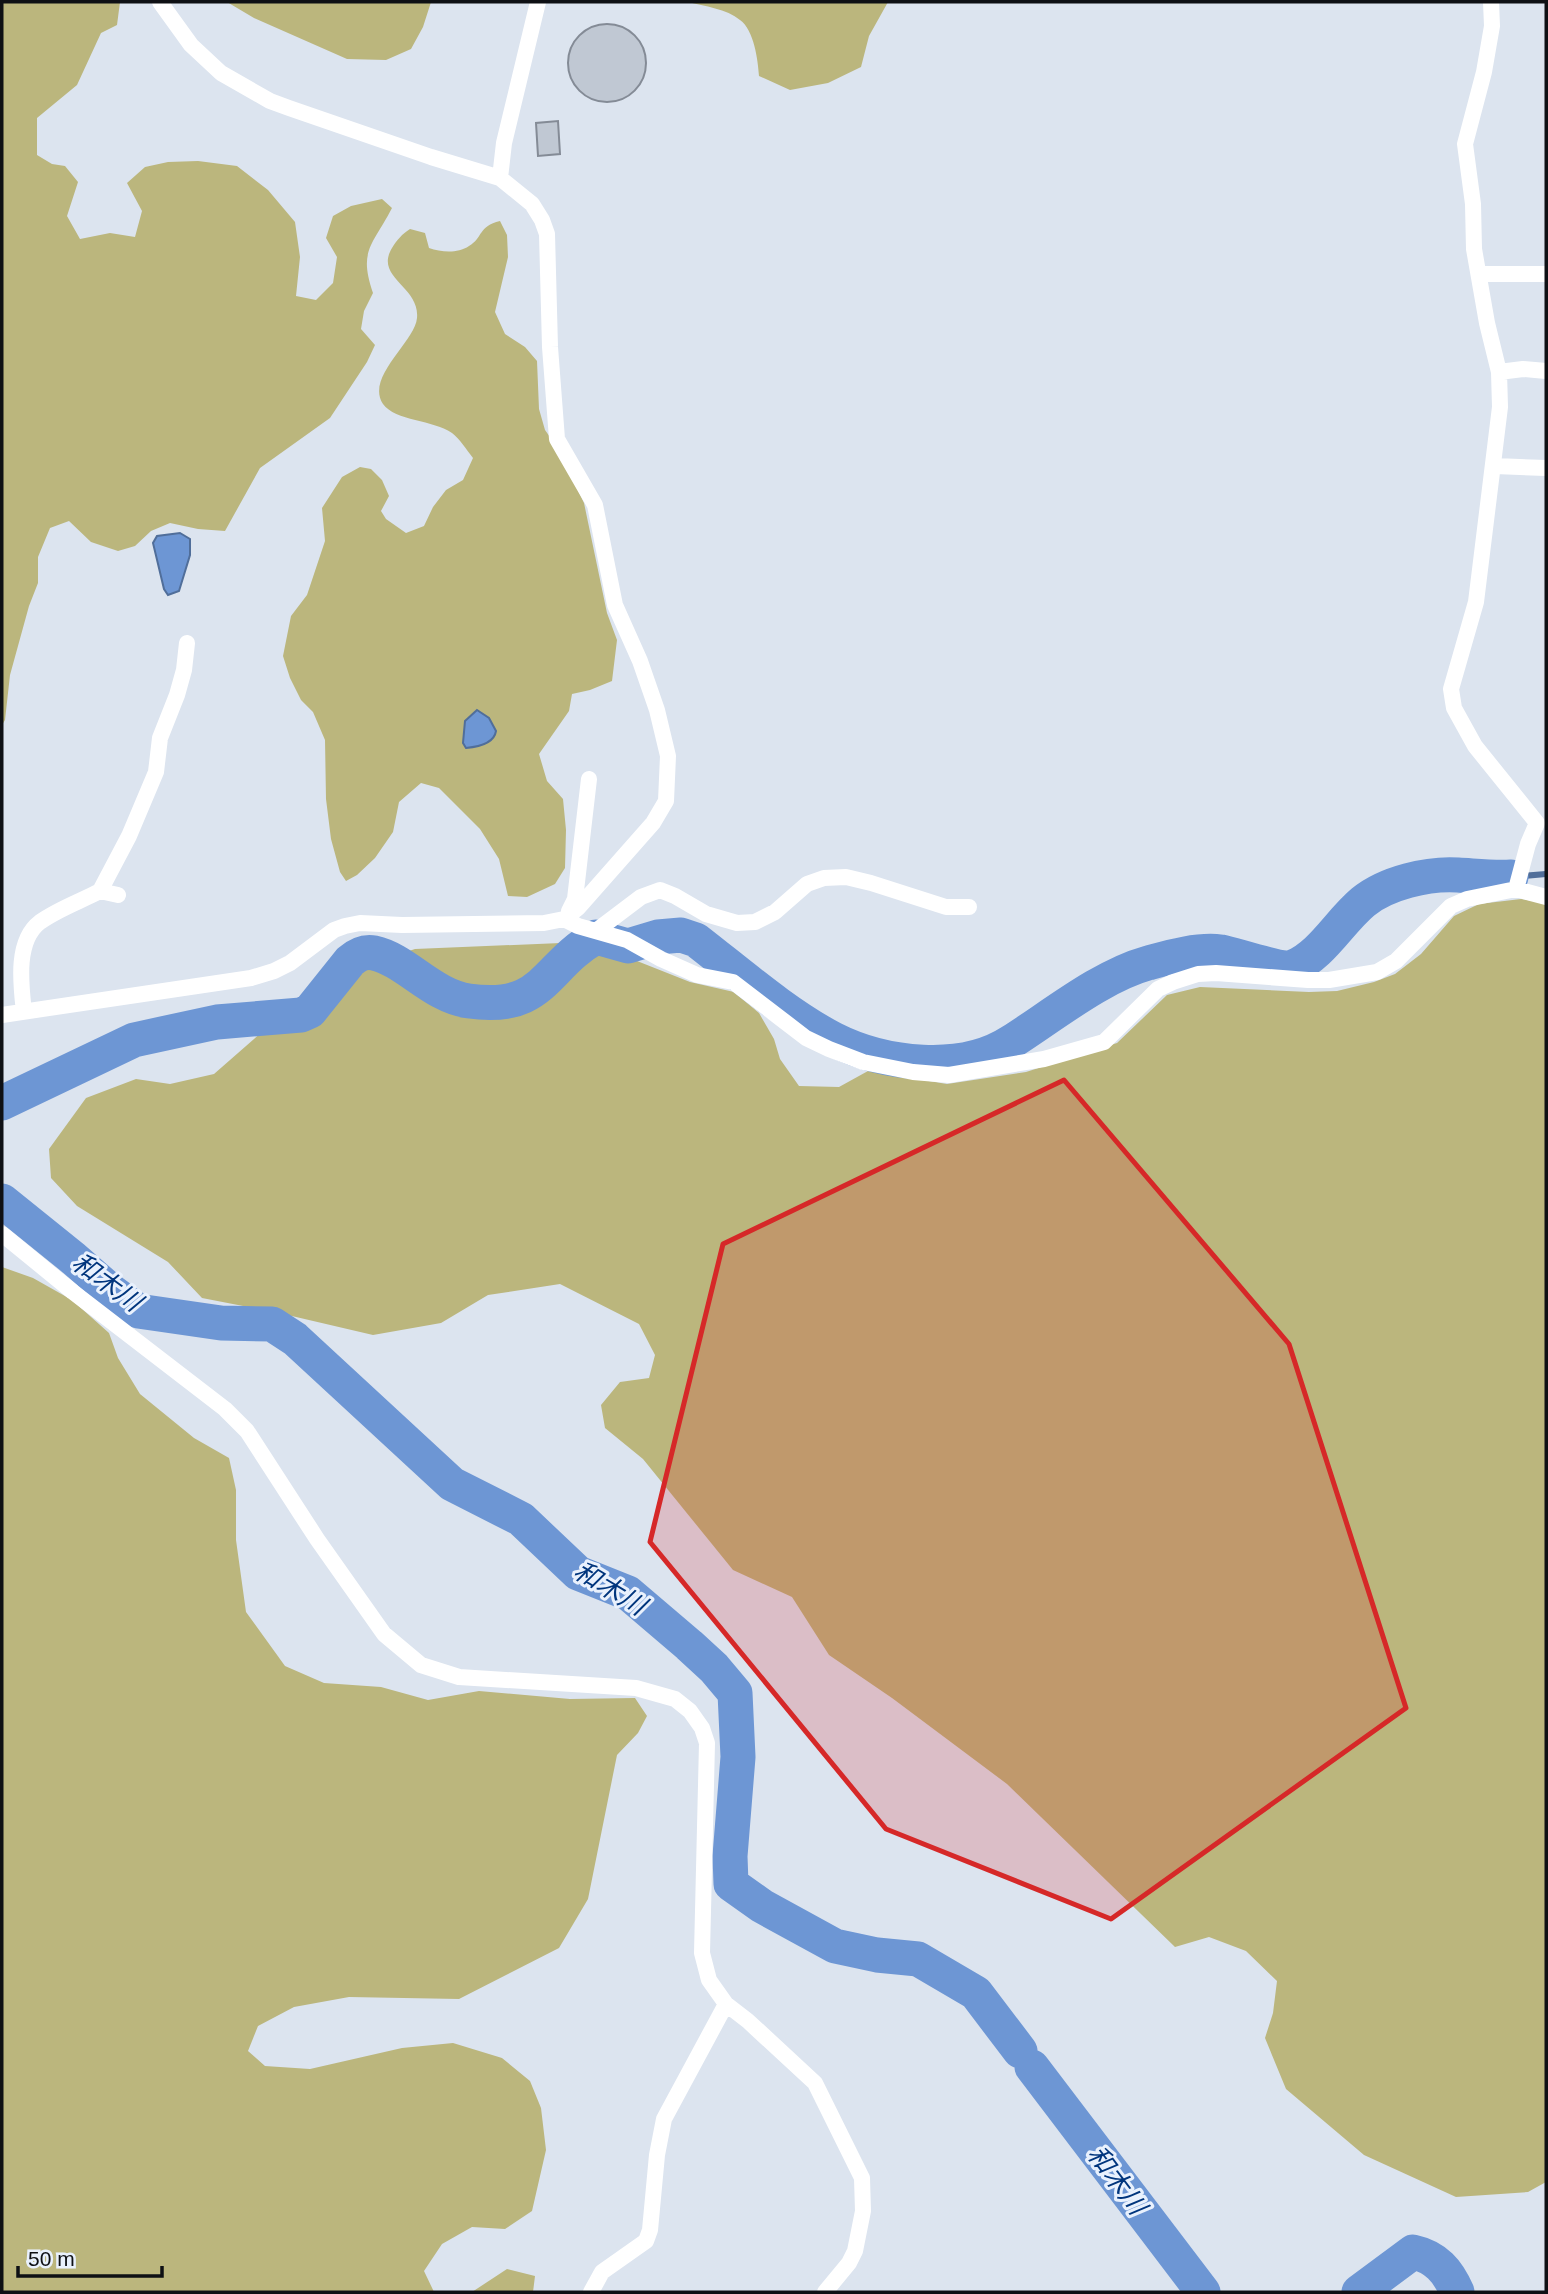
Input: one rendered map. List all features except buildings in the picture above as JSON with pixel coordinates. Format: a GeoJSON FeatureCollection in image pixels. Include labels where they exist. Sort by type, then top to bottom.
{"type":"FeatureCollection","features":[{"type":"Feature","properties":{"kind":"street"},"geometry":{"type":"LineString","coordinates":[[2,1015],[251,978],[290,963],[334,930],[360,923],[544,923],[564,919],[572,914],[653,823],[666,801],[668,756],[657,710],[640,661],[615,604],[595,505],[557,439],[550,347],[547,234],[531,204],[500,178],[270,101],[220,73],[191,45],[160,2]]}},
{"type":"Feature","properties":{"kind":"street"},"geometry":{"type":"LineString","coordinates":[[500,178],[504,142],[538,2]]}},
{"type":"Feature","properties":{"kind":"street"},"geometry":{"type":"LineString","coordinates":[[1491,2],[1492,26],[1484,72],[1465,144],[1473,204],[1474,249],[1499,372],[1500,408],[1495,466],[1476,602],[1451,688],[1454,708],[1475,746],[1516,799],[1542,821],[1528,844],[1516,887]]}},
{"type":"Feature","properties":{"kind":"street"},"geometry":{"type":"LineString","coordinates":[[1480,274],[1546,274]]}},
{"type":"Feature","properties":{"kind":"street"},"geometry":{"type":"LineString","coordinates":[[1499,372],[1523,369],[1546,371]]}},
{"type":"Feature","properties":{"kind":"street"},"geometry":{"type":"LineString","coordinates":[[1495,466],[1546,468]]}},
{"type":"Feature","properties":{"kind":"street"},"geometry":{"type":"LineString","coordinates":[[24,1012],[21,980],[24,950],[29,937],[39,923],[100,891],[129,836],[156,772],[160,738],[181,682],[187,643]]}},
{"type":"Feature","properties":{"kind":"street"},"geometry":{"type":"LineString","coordinates":[[564,919],[576,899],[589,779]]}},
{"type":"Feature","properties":{"kind":"street"},"geometry":{"type":"LineString","coordinates":[[596,931],[641,897],[660,890],[706,914],[737,923],[755,922],[775,912],[807,884],[824,878],[846,877],[946,907],[969,907]]}},
{"type":"Feature","properties":{"kind":"street"},"geometry":{"type":"LineString","coordinates":[[564,919],[578,926],[627,940],[697,975],[733,982],[806,1038],[829,1049],[863,1062],[913,1072],[949,1075],[1044,1059],[1104,1042],[1158,989],[1198,974],[1319,980],[1377,972],[1396,961],[1451,906],[1467,899],[1516,887],[1546,897]]}},
{"type":"Feature","properties":{"kind":"street"},"geometry":{"type":"LineString","coordinates":[[100,891],[118,895]]}},
{"type":"Feature","properties":{"kind":"street"},"geometry":{"type":"LineString","coordinates":[[2,1234],[225,1409],[247,1431],[317,1539],[384,1634],[421,1665],[459,1677],[636,1688],[676,1699],[690,1711],[702,1728],[707,1743],[702,1953],[709,1980],[726,2004],[815,2083],[862,2178],[861,2233],[849,2263],[825,2292]]}},
{"type":"Feature","properties":{"kind":"street"},"geometry":{"type":"LineString","coordinates":[[591,2292],[601,2272],[646,2241],[650,2230],[657,2155],[664,2119],[726,2004]]}},
{"type":"Feature","properties":{"kind":"highlighted area"},"geometry":{"type":"Polygon","coordinates":[[[1064,1080],[1289,1344],[1406,1708],[1111,1919],[886,1829],[650,1542],[723,1244],[1064,1080]]]}},
{"type":"Feature","properties":{"kind":"shaded area"},"geometry":{"type":"Polygon","coordinates":[[[2,2],[120,2],[117,25],[101,33],[77,85],[37,118],[37,155],[52,164],[65,166],[78,182],[67,216],[80,239],[110,233],[135,237],[142,211],[127,183],[145,167],[168,162],[198,161],[237,166],[268,190],[295,222],[300,257],[296,296],[316,300],[333,283],[337,257],[326,238],[333,216],[351,206],[382,199],[392,208],[367,257],[373,293],[364,311],[361,329],[375,345],[367,362],[330,418],[260,468],[225,531],[170,523],[151,531],[135,546],[118,551],[91,542],[69,521],[50,528],[38,557],[38,583],[10,675],[5,720],[2,725],[2,2]]]}},
{"type":"Feature","properties":{"kind":"shaded area"},"geometry":{"type":"Polygon","coordinates":[[[227,2],[431,2],[423,27],[411,49],[386,60],[347,59],[254,18],[227,2]]]}},
{"type":"Feature","properties":{"kind":"shaded area"},"geometry":{"type":"Polygon","coordinates":[[[688,2],[888,2],[869,36],[861,67],[828,83],[790,90],[759,76],[752,38],[740,20],[722,11],[688,2]]]}},
{"type":"Feature","properties":{"kind":"shaded area"},"geometry":{"type":"Polygon","coordinates":[[[500,221],[507,235],[508,257],[495,312],[505,334],[525,347],[537,361],[539,409],[545,430],[557,447],[584,503],[607,613],[617,640],[612,681],[572,694],[569,711],[539,754],[547,781],[563,799],[566,830],[565,868],[555,884],[527,897],[508,896],[499,859],[480,829],[439,788],[421,783],[399,802],[393,832],[375,858],[357,875],[346,881],[340,872],[331,839],[326,799],[325,740],[313,712],[301,700],[290,678],[283,656],[291,616],[307,595],[325,541],[322,508],[342,477],[360,467],[371,469],[382,480],[389,496],[381,511],[386,519],[406,533],[424,526],[433,507],[446,490],[463,480],[473,458],[458,438],[435,425],[396,414],[383,404],[379,394],[385,371],[408,338],[417,318],[412,298],[393,275],[388,258],[396,242],[410,229],[425,233],[429,248],[454,251],[469,246],[484,229],[500,221]]]}},
{"type":"Feature","properties":{"kind":"shaded area"},"geometry":{"type":"Polygon","coordinates":[[[1521,899],[1546,903],[1546,2182],[1528,2192],[1456,2197],[1364,2155],[1286,2089],[1265,2038],[1273,2013],[1277,1981],[1246,1951],[1209,1937],[1175,1947],[1007,1784],[892,1698],[829,1655],[792,1597],[733,1570],[643,1459],[605,1428],[601,1405],[620,1382],[649,1378],[655,1355],[639,1324],[560,1284],[488,1295],[441,1323],[373,1335],[202,1298],[168,1262],[77,1206],[51,1178],[49,1149],[86,1098],[136,1079],[170,1084],[214,1074],[263,1031],[360,967],[415,949],[561,943],[632,959],[690,982],[734,992],[759,1013],[774,1039],[780,1059],[799,1086],[839,1087],[868,1071],[947,1084],[1026,1072],[1117,1043],[1167,995],[1200,987],[1309,992],[1337,991],[1374,982],[1395,974],[1421,954],[1454,916],[1479,904],[1521,899]]]}},
{"type":"Feature","properties":{"kind":"shaded area"},"geometry":{"type":"Polygon","coordinates":[[[2,1267],[33,1278],[72,1300],[109,1333],[118,1358],[140,1394],[194,1438],[229,1458],[236,1490],[236,1540],[246,1612],[285,1666],[324,1683],[381,1687],[428,1700],[479,1691],[570,1699],[635,1698],[647,1716],[638,1733],[617,1755],[588,1899],[559,1948],[459,1999],[349,1997],[294,2007],[258,2026],[248,2051],[265,2066],[310,2069],[402,2048],[453,2043],[502,2058],[530,2081],[541,2108],[546,2150],[532,2211],[505,2229],[472,2227],[442,2244],[424,2271],[434,2292],[2,2292],[2,1267]]]}},
{"type":"Feature","properties":{"kind":"shaded area"},"geometry":{"type":"Polygon","coordinates":[[[507,2269],[535,2276],[533,2292],[472,2292],[507,2269]]]}},
{"type":"Feature","properties":{"kind":"water"},"geometry":{"type":"Polygon","coordinates":[[[180,533],[190,539],[190,555],[179,591],[168,595],[164,589],[153,543],[157,536],[180,533]]]}},
{"type":"Feature","properties":{"kind":"water"},"geometry":{"type":"Polygon","coordinates":[[[477,710],[489,718],[496,731],[495,735],[489,742],[466,748],[463,743],[465,721],[477,710]]]}},
{"type":"Feature","properties":{"kind":"waterway"},"geometry":{"type":"LineString","coordinates":[[1511,877],[1546,874]]}},
{"type":"Feature","properties":{"kind":"waterway"},"geometry":{"type":"LineString","coordinates":[[2,1103],[134,1040],[217,1022],[301,1015],[310,1011],[350,961],[364,953],[386,957],[456,998],[494,1003],[514,1000],[529,993],[596,937],[628,946],[658,937],[681,935],[696,940],[815,1029],[853,1048],[899,1060],[947,1062],[970,1059],[1011,1042],[1077,998],[1130,969],[1184,954],[1212,951],[1279,967],[1293,967],[1313,955],[1354,910],[1383,889],[1434,876],[1511,877]]}},
{"type":"Feature","properties":{"kind":"waterway","name":"和木川"},"geometry":{"type":"LineString","coordinates":[[2,1201],[138,1311],[221,1323],[272,1324],[295,1339],[452,1484],[521,1519],[578,1573],[628,1593],[714,1668],[735,1693],[738,1757],[730,1856],[731,1884],[762,1906],[835,1946],[877,1955],[918,1959],[976,1993],[1020,2051]]}},
{"type":"Feature","properties":{"kind":"waterway","name":"和木川"},"geometry":{"type":"LineString","coordinates":[[1032,2067],[1203,2292]]}},
{"type":"Feature","properties":{"kind":"waterway","name":"和木川"},"geometry":{"type":"LineString","coordinates":[[1359,2292],[1413,2252],[1435,2261],[1450,2278],[1457,2292]]}}]}
